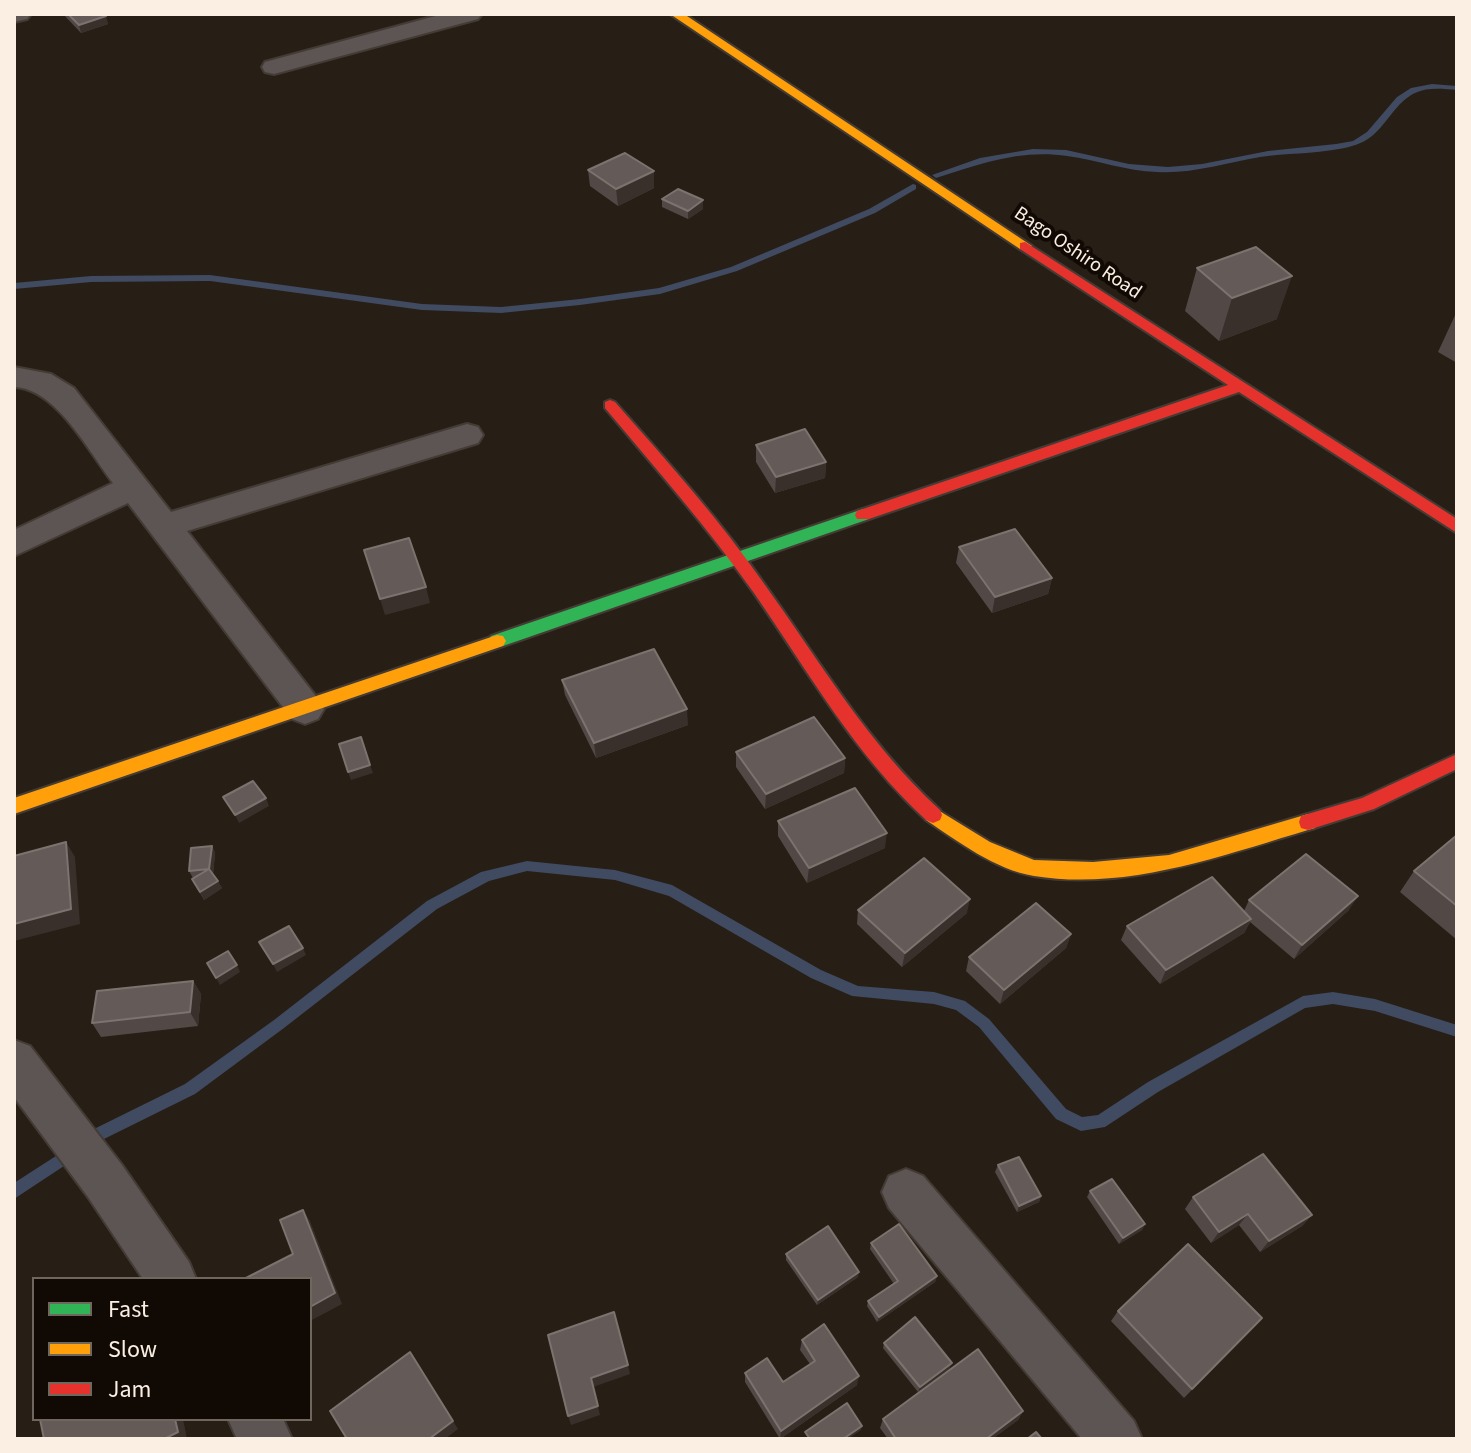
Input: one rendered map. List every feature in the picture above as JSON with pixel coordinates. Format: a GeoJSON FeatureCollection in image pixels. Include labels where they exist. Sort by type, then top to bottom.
{"type":"FeatureCollection","features":[{"type":"Feature","properties":{"kind":"street"},"geometry":{"type":"LineString","coordinates":[[274,67],[470,14]]}},
{"type":"Feature","properties":{"kind":"street","name":"Bago Oshiro Road"},"geometry":{"type":"LineString","coordinates":[[676,14],[1238,387],[1457,527]]}},
{"type":"Feature","properties":{"kind":"street"},"geometry":{"type":"LineString","coordinates":[[14,377],[35,378],[63,395],[305,709]]}},
{"type":"Feature","properties":{"kind":"street"},"geometry":{"type":"LineString","coordinates":[[14,806],[305,709],[1238,387]]}},
{"type":"Feature","properties":{"kind":"street"},"geometry":{"type":"LineString","coordinates":[[610,405],[738,559],[839,707],[894,777],[930,813],[983,848],[1033,868],[1093,870],[1169,863],[1367,804],[1457,761]]}},
{"type":"Feature","properties":{"kind":"street"},"geometry":{"type":"LineString","coordinates":[[164,526],[467,435]]}},
{"type":"Feature","properties":{"kind":"street"},"geometry":{"type":"LineString","coordinates":[[14,544],[134,487]]}},
{"type":"Feature","properties":{"kind":"street"},"geometry":{"type":"LineString","coordinates":[[14,1061],[105,1181],[171,1277]]}},
{"type":"Feature","properties":{"kind":"street"},"geometry":{"type":"LineString","coordinates":[[906,1192],[1116,1439]]}},
{"type":"Feature","properties":{"kind":"street"},"geometry":{"type":"LineString","coordinates":[[255,1421],[266,1439]]}},
{"type":"Feature","properties":{"kind":"building"},"geometry":{"type":"Polygon","coordinates":[[[68,14],[104,14],[106,16],[79,25],[68,14]]]}},
{"type":"Feature","properties":{"kind":"building"},"geometry":{"type":"Polygon","coordinates":[[[625,153],[654,171],[616,189],[588,170],[625,153]]]}},
{"type":"Feature","properties":{"kind":"building"},"geometry":{"type":"Polygon","coordinates":[[[678,189],[703,200],[688,211],[662,199],[678,189]]]}},
{"type":"Feature","properties":{"kind":"building"},"geometry":{"type":"Polygon","coordinates":[[[1256,247],[1292,276],[1232,298],[1197,268],[1256,247]]]}},
{"type":"Feature","properties":{"kind":"building"},"geometry":{"type":"Polygon","coordinates":[[[805,429],[826,462],[776,477],[756,445],[805,429]]]}},
{"type":"Feature","properties":{"kind":"building"},"geometry":{"type":"Polygon","coordinates":[[[1015,529],[1052,578],[995,597],[959,547],[1015,529]]]}},
{"type":"Feature","properties":{"kind":"building"},"geometry":{"type":"Polygon","coordinates":[[[409,538],[426,587],[380,599],[364,550],[409,538]]]}},
{"type":"Feature","properties":{"kind":"building"},"geometry":{"type":"Polygon","coordinates":[[[654,649],[687,709],[594,743],[562,680],[654,649]]]}},
{"type":"Feature","properties":{"kind":"building"},"geometry":{"type":"Polygon","coordinates":[[[814,717],[845,758],[766,794],[736,752],[814,717]]]}},
{"type":"Feature","properties":{"kind":"building"},"geometry":{"type":"Polygon","coordinates":[[[361,737],[370,765],[348,772],[339,744],[361,737]]]}},
{"type":"Feature","properties":{"kind":"building"},"geometry":{"type":"Polygon","coordinates":[[[253,781],[266,798],[235,815],[223,797],[253,781]]]}},
{"type":"Feature","properties":{"kind":"building"},"geometry":{"type":"Polygon","coordinates":[[[855,788],[887,833],[809,868],[778,821],[855,788]]]}},
{"type":"Feature","properties":{"kind":"building"},"geometry":{"type":"Polygon","coordinates":[[[1457,835],[1457,906],[1414,871],[1457,835]]]}},
{"type":"Feature","properties":{"kind":"building"},"geometry":{"type":"Polygon","coordinates":[[[66,842],[71,909],[14,924],[14,856],[66,842]]]}},
{"type":"Feature","properties":{"kind":"building"},"geometry":{"type":"Polygon","coordinates":[[[212,846],[209,869],[189,871],[191,848],[212,846]]]}},
{"type":"Feature","properties":{"kind":"building"},"geometry":{"type":"Polygon","coordinates":[[[1306,854],[1358,896],[1302,945],[1249,900],[1306,854]]]}},
{"type":"Feature","properties":{"kind":"building"},"geometry":{"type":"Polygon","coordinates":[[[924,858],[970,899],[905,953],[858,910],[924,858]]]}},
{"type":"Feature","properties":{"kind":"building"},"geometry":{"type":"Polygon","coordinates":[[[209,869],[218,881],[200,892],[192,879],[209,869]]]}},
{"type":"Feature","properties":{"kind":"building"},"geometry":{"type":"Polygon","coordinates":[[[1212,877],[1251,919],[1166,970],[1127,926],[1212,877]]]}},
{"type":"Feature","properties":{"kind":"building"},"geometry":{"type":"Polygon","coordinates":[[[1036,903],[1071,934],[1004,990],[969,957],[1036,903]]]}},
{"type":"Feature","properties":{"kind":"building"},"geometry":{"type":"Polygon","coordinates":[[[289,926],[303,948],[273,964],[259,942],[289,926]]]}},
{"type":"Feature","properties":{"kind":"building"},"geometry":{"type":"Polygon","coordinates":[[[228,951],[237,965],[216,978],[207,963],[228,951]]]}},
{"type":"Feature","properties":{"kind":"building"},"geometry":{"type":"Polygon","coordinates":[[[193,981],[190,1012],[92,1023],[97,991],[193,981]]]}},
{"type":"Feature","properties":{"kind":"building"},"geometry":{"type":"Polygon","coordinates":[[[1263,1154],[1312,1215],[1269,1241],[1248,1214],[1219,1232],[1193,1197],[1263,1154]]]}},
{"type":"Feature","properties":{"kind":"building"},"geometry":{"type":"Polygon","coordinates":[[[1019,1157],[1041,1196],[1019,1206],[998,1165],[1019,1157]]]}},
{"type":"Feature","properties":{"kind":"building"},"geometry":{"type":"Polygon","coordinates":[[[1112,1179],[1145,1224],[1123,1238],[1090,1191],[1112,1179]]]}},
{"type":"Feature","properties":{"kind":"building"},"geometry":{"type":"Polygon","coordinates":[[[303,1210],[335,1293],[312,1306],[312,1277],[248,1277],[293,1254],[280,1220],[303,1210]]]}},
{"type":"Feature","properties":{"kind":"building"},"geometry":{"type":"Polygon","coordinates":[[[899,1224],[937,1276],[879,1317],[868,1301],[898,1281],[871,1243],[899,1224]]]}},
{"type":"Feature","properties":{"kind":"building"},"geometry":{"type":"Polygon","coordinates":[[[828,1226],[859,1272],[818,1300],[786,1254],[828,1226]]]}},
{"type":"Feature","properties":{"kind":"building"},"geometry":{"type":"Polygon","coordinates":[[[1188,1244],[1262,1318],[1192,1389],[1118,1311],[1188,1244]]]}},
{"type":"Feature","properties":{"kind":"building"},"geometry":{"type":"Polygon","coordinates":[[[614,1312],[628,1365],[591,1378],[598,1406],[568,1416],[548,1335],[614,1312]]]}},
{"type":"Feature","properties":{"kind":"building"},"geometry":{"type":"Polygon","coordinates":[[[915,1317],[952,1363],[920,1387],[884,1343],[915,1317]]]}},
{"type":"Feature","properties":{"kind":"building"},"geometry":{"type":"Polygon","coordinates":[[[824,1324],[859,1376],[781,1431],[745,1373],[767,1358],[783,1382],[815,1361],[802,1340],[824,1324]]]}},
{"type":"Feature","properties":{"kind":"building"},"geometry":{"type":"Polygon","coordinates":[[[978,1349],[1023,1411],[986,1439],[896,1439],[883,1419],[978,1349]]]}},
{"type":"Feature","properties":{"kind":"building"},"geometry":{"type":"Polygon","coordinates":[[[410,1352],[453,1421],[429,1439],[347,1439],[330,1411],[410,1352]]]}},
{"type":"Feature","properties":{"kind":"building"},"geometry":{"type":"Polygon","coordinates":[[[847,1403],[862,1426],[843,1439],[810,1439],[805,1432],[847,1403]]]}},
{"type":"Feature","properties":{"kind":"building"},"geometry":{"type":"Polygon","coordinates":[[[40,1421],[175,1421],[178,1432],[164,1439],[44,1439],[40,1421]]]}},
{"type":"Feature","properties":{"kind":"building"},"geometry":{"type":"Polygon","coordinates":[[[1036,1432],[1042,1439],[1027,1439],[1036,1432]]]}},
{"type":"Feature","properties":{"kind":"waterway"},"geometry":{"type":"LineString","coordinates":[[936,175],[1016,153],[1066,153],[1155,170],[1179,170],[1247,157],[1336,147],[1356,142],[1370,134],[1400,99],[1413,90],[1432,86],[1457,88]]}},
{"type":"Feature","properties":{"kind":"waterway"},"geometry":{"type":"LineString","coordinates":[[14,286],[91,279],[210,278],[422,307],[501,310],[580,302],[660,291],[734,269],[872,211],[913,187]]}},
{"type":"Feature","properties":{"kind":"waterway"},"geometry":{"type":"LineString","coordinates":[[99,1134],[190,1089],[432,905],[486,876],[527,866],[615,875],[672,891],[816,974],[857,992],[934,998],[960,1005],[984,1023],[1061,1114],[1081,1124],[1100,1122],[1153,1087],[1303,1002],[1333,998],[1375,1005],[1457,1031]]}},
{"type":"Feature","properties":{"kind":"waterway"},"geometry":{"type":"LineString","coordinates":[[14,1192],[59,1161]]}},
{"type":"Feature","properties":{"kind":"traffic: fast"},"geometry":{"type":"LineString","coordinates":[[497,641],[863,515]]}},
{"type":"Feature","properties":{"kind":"traffic: slow"},"geometry":{"type":"LineString","coordinates":[[676,14],[1025,246]]}},
{"type":"Feature","properties":{"kind":"traffic: slow"},"geometry":{"type":"LineString","coordinates":[[14,806],[497,641]]}},
{"type":"Feature","properties":{"kind":"traffic: slow"},"geometry":{"type":"LineString","coordinates":[[933,815],[983,848],[1033,868],[1093,870],[1169,863],[1308,822]]}},
{"type":"Feature","properties":{"kind":"traffic: jam"},"geometry":{"type":"LineString","coordinates":[[1025,246],[1457,527]]}},
{"type":"Feature","properties":{"kind":"traffic: jam"},"geometry":{"type":"LineString","coordinates":[[863,515],[1238,387]]}},
{"type":"Feature","properties":{"kind":"traffic: jam"},"geometry":{"type":"LineString","coordinates":[[610,405],[738,559],[878,759],[904,789],[933,815]]}},
{"type":"Feature","properties":{"kind":"traffic: jam"},"geometry":{"type":"LineString","coordinates":[[1308,822],[1367,804],[1457,761]]}}]}
